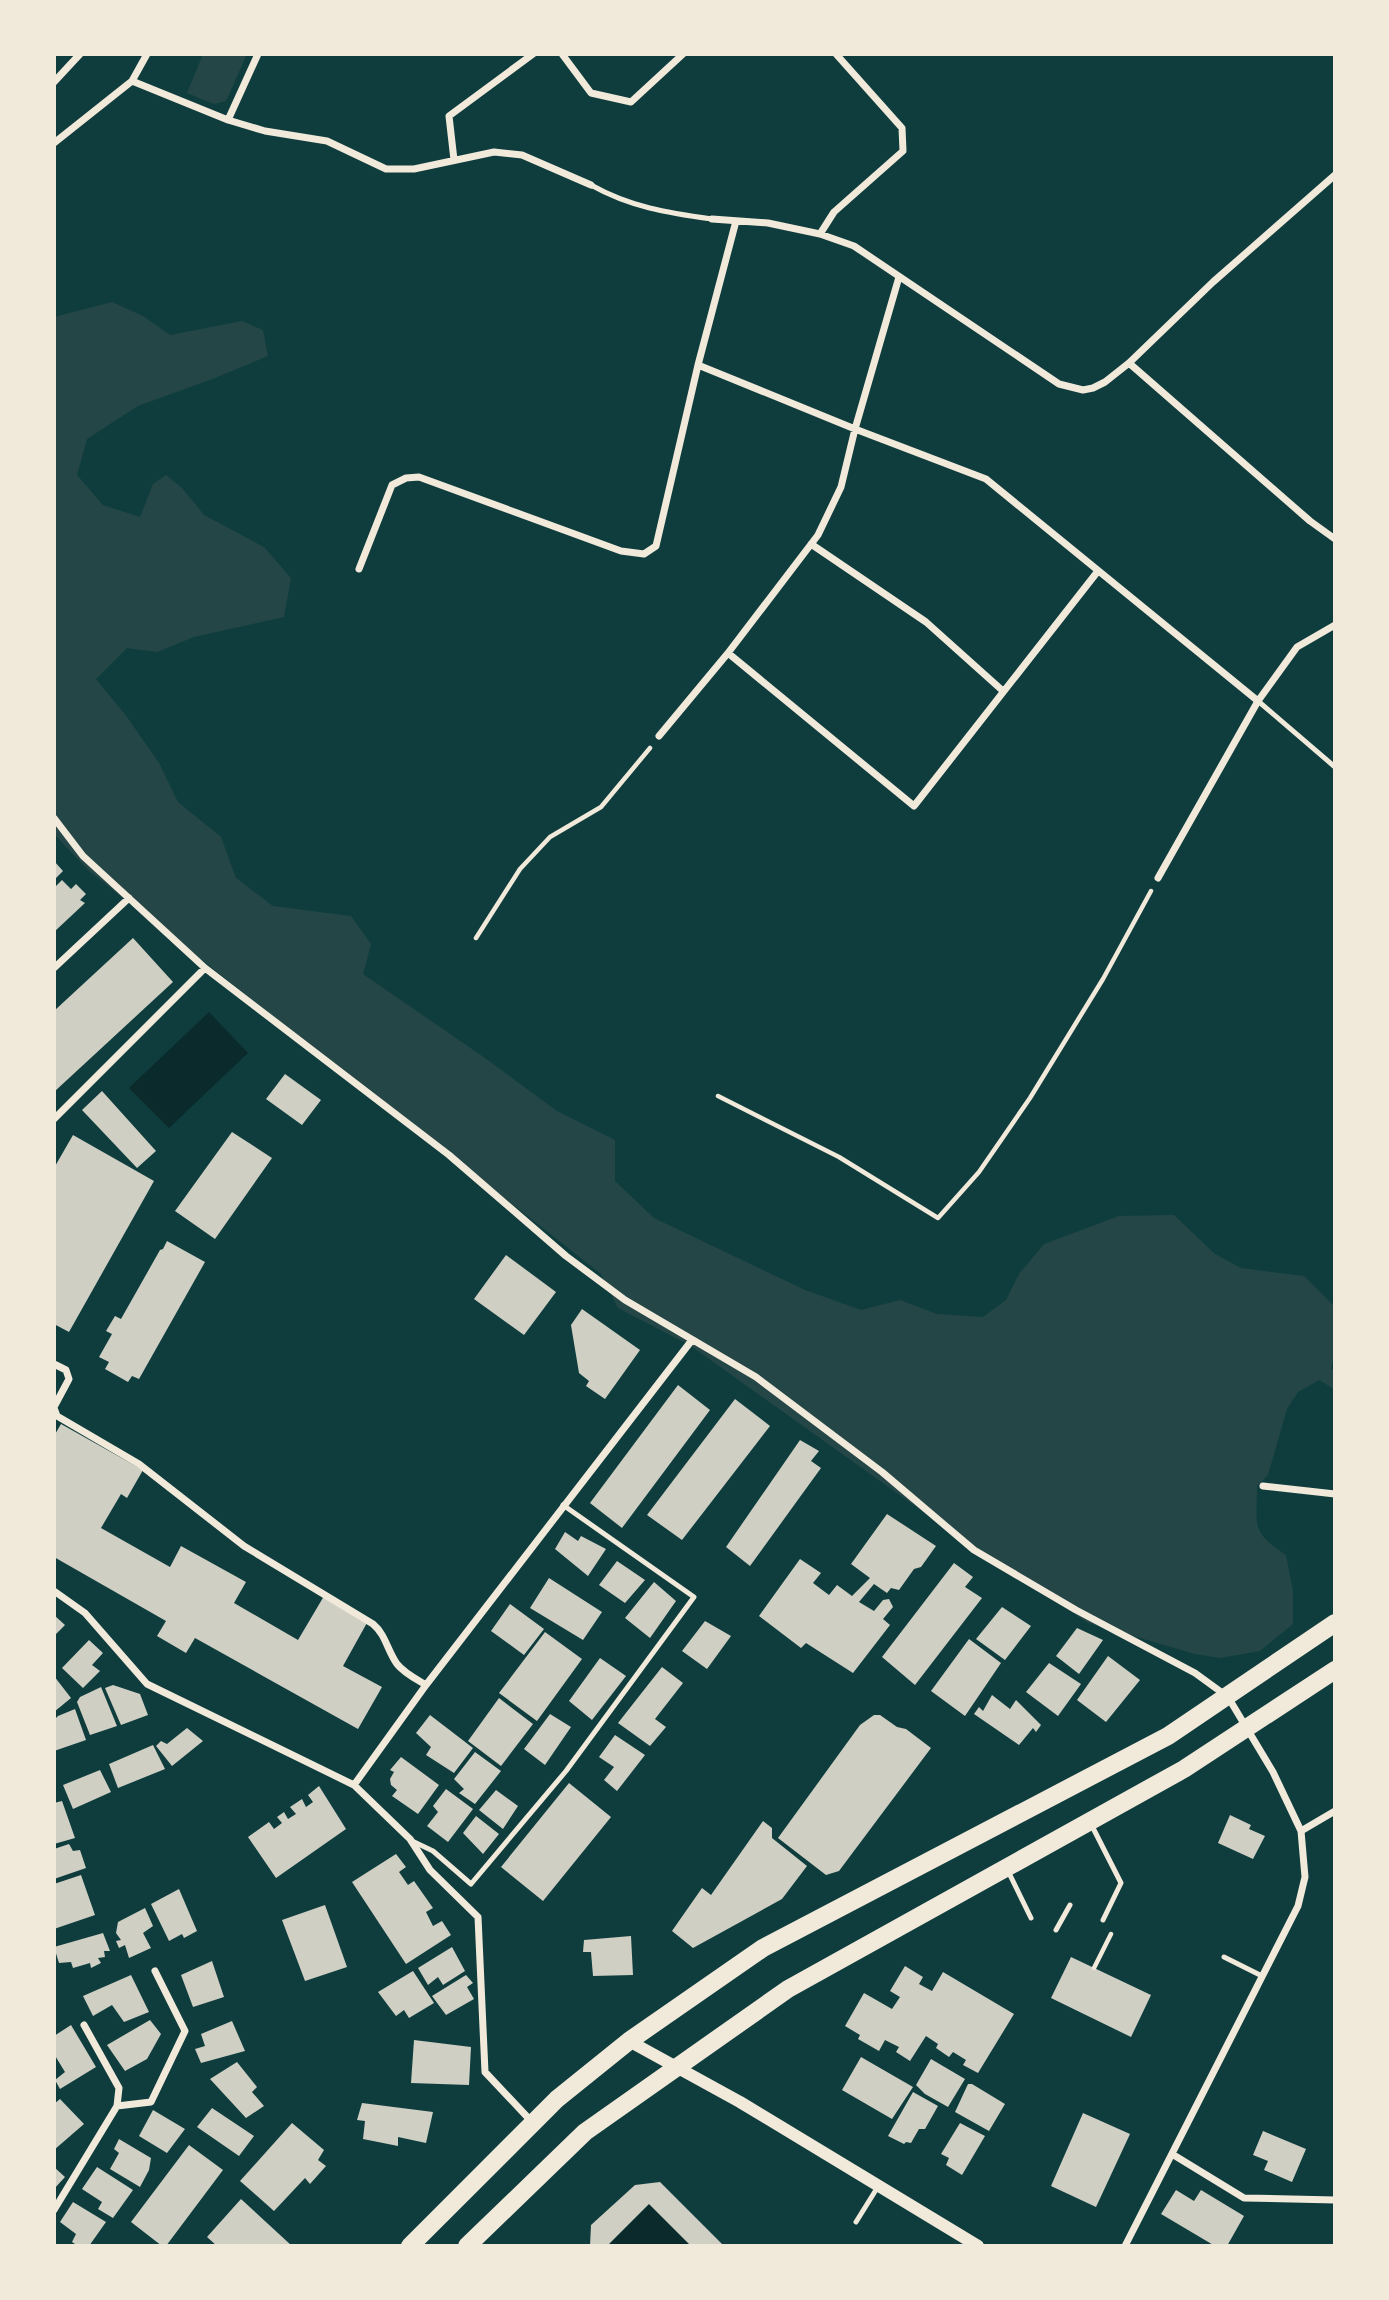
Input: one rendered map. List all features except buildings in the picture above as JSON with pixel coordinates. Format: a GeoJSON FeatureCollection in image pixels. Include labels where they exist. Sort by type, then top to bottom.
{"type":"FeatureCollection","features":[{"type":"Feature","properties":{"kind":"main road"},"geometry":{"type":"LineString","coordinates":[[410,2246],[557,2099],[629,2041],[763,1948],[1168,1736],[1335,1623]]}},
{"type":"Feature","properties":{"kind":"main road"},"geometry":{"type":"LineString","coordinates":[[467,2246],[585,2132],[788,1989],[1184,1769],[1335,1670]]}},
{"type":"Feature","properties":{"kind":"street"},"geometry":{"type":"LineString","coordinates":[[54,82],[80,54]]}},
{"type":"Feature","properties":{"kind":"street"},"geometry":{"type":"LineString","coordinates":[[54,144],[132,81],[147,54]]}},
{"type":"Feature","properties":{"kind":"street"},"geometry":{"type":"LineString","coordinates":[[228,120],[258,54]]}},
{"type":"Feature","properties":{"kind":"street"},"geometry":{"type":"LineString","coordinates":[[454,160],[449,116],[533,54]]}},
{"type":"Feature","properties":{"kind":"street"},"geometry":{"type":"LineString","coordinates":[[562,54],[591,93],[631,102],[683,54]]}},
{"type":"Feature","properties":{"kind":"street"},"geometry":{"type":"LineString","coordinates":[[820,234],[834,212],[902,151],[902,128],[836,54]]}},
{"type":"Feature","properties":{"kind":"street"},"geometry":{"type":"LineString","coordinates":[[132,81],[228,120],[265,131],[327,141],[386,169],[414,169],[494,152],[522,155],[592,186]]}},
{"type":"Feature","properties":{"kind":"street"},"geometry":{"type":"LineString","coordinates":[[712,219],[768,223],[820,234],[854,246],[1059,384],[1077,390],[1093,388],[1129,363],[1213,282],[1335,175]]}},
{"type":"Feature","properties":{"kind":"street"},"geometry":{"type":"LineString","coordinates":[[359,569],[393,485],[406,478],[419,477],[621,551],[644,554],[656,546],[698,365],[736,221]]}},
{"type":"Feature","properties":{"kind":"street"},"geometry":{"type":"LineString","coordinates":[[659,736],[728,653],[818,535],[841,487],[898,277]]}},
{"type":"Feature","properties":{"kind":"street"},"geometry":{"type":"LineString","coordinates":[[1129,363],[1335,539]]}},
{"type":"Feature","properties":{"kind":"street"},"geometry":{"type":"LineString","coordinates":[[698,365],[986,479],[1258,701]]}},
{"type":"Feature","properties":{"kind":"street"},"geometry":{"type":"LineString","coordinates":[[811,544],[926,622],[1003,691]]}},
{"type":"Feature","properties":{"kind":"street"},"geometry":{"type":"LineString","coordinates":[[728,653],[914,806],[1098,571]]}},
{"type":"Feature","properties":{"kind":"street"},"geometry":{"type":"LineString","coordinates":[[1158,878],[1258,701],[1297,647],[1335,625]]}},
{"type":"Feature","properties":{"kind":"street"},"geometry":{"type":"LineString","coordinates":[[54,818],[83,856],[205,968],[449,1155],[566,1256],[625,1300],[756,1377],[882,1472],[974,1550],[1076,1610],[1195,1672],[1228,1697],[1273,1772],[1301,1831],[1305,1854],[1303,1891],[1125,2246]]}},
{"type":"Feature","properties":{"kind":"street"},"geometry":{"type":"LineString","coordinates":[[54,968],[130,898]]}},
{"type":"Feature","properties":{"kind":"street"},"geometry":{"type":"LineString","coordinates":[[54,1119],[205,968]]}},
{"type":"Feature","properties":{"kind":"street"},"geometry":{"type":"LineString","coordinates":[[354,1785],[426,1685],[692,1340]]}},
{"type":"Feature","properties":{"kind":"street"},"geometry":{"type":"LineString","coordinates":[[54,1364],[66,1370],[69,1379],[54,1408],[57,1416],[139,1464],[244,1546],[373,1624],[384,1633],[391,1653],[403,1671],[426,1685]]}},
{"type":"Feature","properties":{"kind":"street"},"geometry":{"type":"LineString","coordinates":[[1263,1486],[1335,1494]]}},
{"type":"Feature","properties":{"kind":"street"},"geometry":{"type":"LineString","coordinates":[[54,1591],[85,1613],[148,1684],[354,1785],[410,1839],[430,1870],[478,1917],[485,2072],[533,2122]]}},
{"type":"Feature","properties":{"kind":"street"},"geometry":{"type":"LineString","coordinates":[[1301,1831],[1335,1811]]}},
{"type":"Feature","properties":{"kind":"street"},"geometry":{"type":"LineString","coordinates":[[117,2106],[151,2102],[185,2031],[155,1971]]}},
{"type":"Feature","properties":{"kind":"street"},"geometry":{"type":"LineString","coordinates":[[54,2210],[117,2106],[119,2088],[84,2025]]}},
{"type":"Feature","properties":{"kind":"street"},"geometry":{"type":"LineString","coordinates":[[629,2041],[740,2102],[978,2246]]}},
{"type":"Feature","properties":{"kind":"street"},"geometry":{"type":"LineString","coordinates":[[1172,2154],[1244,2199],[1335,2200]]}},
{"type":"Feature","properties":{"kind":"lane"},"geometry":{"type":"LineString","coordinates":[[592,186],[613,198],[639,207],[712,219]]}},
{"type":"Feature","properties":{"kind":"lane"},"geometry":{"type":"LineString","coordinates":[[1258,701],[1335,767]]}},
{"type":"Feature","properties":{"kind":"lane"},"geometry":{"type":"LineString","coordinates":[[410,1839],[433,1851],[471,1884],[566,1771],[694,1597],[564,1505]]}},
{"type":"Feature","properties":{"kind":"lane"},"geometry":{"type":"LineString","coordinates":[[1090,1822],[1121,1883],[1103,1920]]}},
{"type":"Feature","properties":{"kind":"lane"},"geometry":{"type":"LineString","coordinates":[[1006,1868],[1031,1918]]}},
{"type":"Feature","properties":{"kind":"lane"},"geometry":{"type":"LineString","coordinates":[[1056,1930],[1070,1905]]}},
{"type":"Feature","properties":{"kind":"lane"},"geometry":{"type":"LineString","coordinates":[[1224,1957],[1262,1976]]}},
{"type":"Feature","properties":{"kind":"lane"},"geometry":{"type":"LineString","coordinates":[[856,2222],[878,2185]]}},
{"type":"Feature","properties":{"kind":"path"},"geometry":{"type":"LineString","coordinates":[[476,938],[520,869],[550,838],[601,807],[659,736]]}},
{"type":"Feature","properties":{"kind":"path"},"geometry":{"type":"LineString","coordinates":[[718,1096],[839,1157],[938,1218],[979,1172],[1030,1098],[1103,979],[1158,878]]}},
{"type":"Feature","properties":{"kind":"path"},"geometry":{"type":"LineString","coordinates":[[1094,1968],[1111,1934]]}},
{"type":"Feature","properties":{"kind":"shaded area"},"geometry":{"type":"Polygon","coordinates":[[[203,54],[247,54],[226,101],[214,104],[187,93],[203,54]]]}},
{"type":"Feature","properties":{"kind":"shaded area"},"geometry":{"type":"Polygon","coordinates":[[[112,302],[143,316],[170,335],[242,321],[263,330],[268,356],[138,406],[87,439],[77,475],[103,505],[140,517],[153,484],[166,475],[182,488],[204,515],[264,547],[291,578],[284,617],[194,637],[157,652],[127,648],[96,679],[159,763],[178,802],[221,837],[236,878],[273,906],[351,916],[371,944],[363,974],[557,1111],[615,1140],[615,1181],[654,1218],[805,1290],[861,1310],[900,1300],[937,1314],[983,1317],[1006,1300],[1019,1274],[1044,1244],[1119,1216],[1174,1215],[1215,1254],[1241,1268],[1304,1276],[1335,1307],[1335,1353],[1331,1369],[1335,1371],[1335,1393],[1334,1389],[1319,1380],[1298,1392],[1287,1409],[1268,1475],[1257,1486],[1258,1526],[1266,1540],[1286,1555],[1293,1591],[1293,1624],[1260,1651],[1220,1658],[1195,1654],[1088,1623],[971,1546],[691,1346],[618,1308],[601,1274],[89,871],[54,834],[54,317],[112,302]]]}},
{"type":"Feature","properties":{"kind":"shaded area"},"geometry":{"type":"Polygon","coordinates":[[[209,1012],[248,1053],[169,1128],[129,1088],[209,1012]]]}},
{"type":"Feature","properties":{"kind":"shaded area"},"geometry":{"type":"Polygon","coordinates":[[[649,2204],[691,2246],[609,2244],[649,2204]]]}}]}
